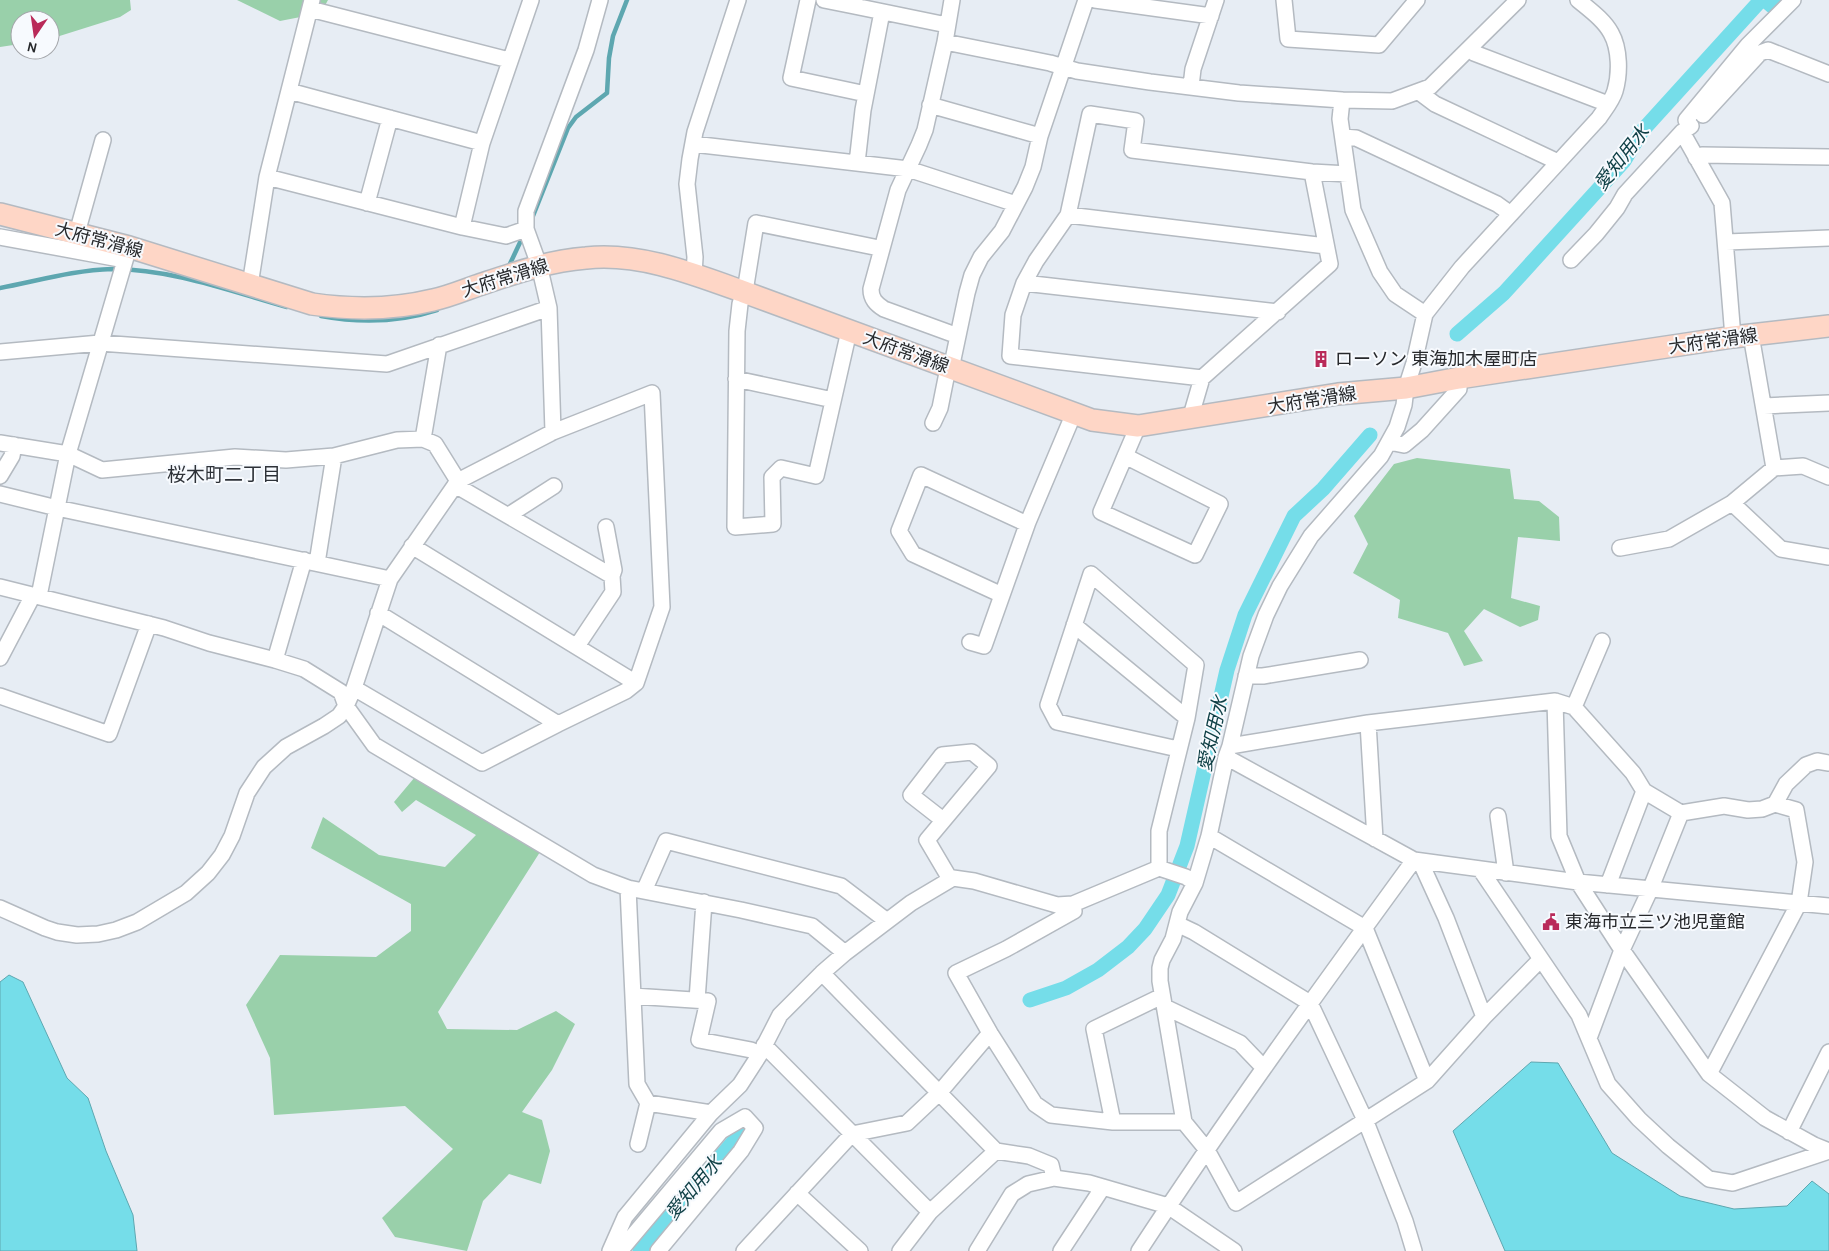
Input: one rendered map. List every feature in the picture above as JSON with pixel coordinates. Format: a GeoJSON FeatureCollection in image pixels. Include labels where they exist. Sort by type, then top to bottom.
{"type":"FeatureCollection","features":[{"type":"Feature","properties":{"kind":"main road","name":"大府常滑線"},"geometry":{"type":"LineString","coordinates":[[0,214],[77,233],[127,253],[312,304],[343,309],[398,307],[435,300],[539,265],[587,257],[640,261],[694,274],[1092,420],[1138,426],[1338,394],[1406,388],[1460,378],[1742,336],[1829,326]]}},
{"type":"Feature","properties":{"kind":"street"},"geometry":{"type":"LineString","coordinates":[[462,227],[482,143],[531,0]]}},
{"type":"Feature","properties":{"kind":"street"},"geometry":{"type":"LineString","coordinates":[[553,432],[549,308],[539,265],[526,229],[526,211],[586,50],[600,0]]}},
{"type":"Feature","properties":{"kind":"street"},"geometry":{"type":"LineString","coordinates":[[694,274],[695,257],[686,184],[690,158],[695,132],[738,0]]}},
{"type":"Feature","properties":{"kind":"street"},"geometry":{"type":"LineString","coordinates":[[808,0],[791,78],[866,94]]}},
{"type":"Feature","properties":{"kind":"street"},"geometry":{"type":"LineString","coordinates":[[824,0],[854,3],[882,12],[947,25]]}},
{"type":"Feature","properties":{"kind":"street"},"geometry":{"type":"LineString","coordinates":[[952,0],[945,42],[925,130],[898,190],[871,289],[871,296],[874,302],[884,309],[958,336]]}},
{"type":"Feature","properties":{"kind":"street"},"geometry":{"type":"LineString","coordinates":[[933,423],[940,408],[972,275],[981,256],[1002,231],[1033,168],[1040,136],[1085,0]]}},
{"type":"Feature","properties":{"kind":"street"},"geometry":{"type":"LineString","coordinates":[[1095,0],[1211,16]]}},
{"type":"Feature","properties":{"kind":"street"},"geometry":{"type":"LineString","coordinates":[[1190,86],[1193,69],[1216,0]]}},
{"type":"Feature","properties":{"kind":"street"},"geometry":{"type":"LineString","coordinates":[[1284,0],[1288,39],[1380,45],[1417,0]]}},
{"type":"Feature","properties":{"kind":"street"},"geometry":{"type":"LineString","coordinates":[[945,42],[1050,63],[1098,75],[1240,92],[1342,100],[1392,101],[1430,88],[1518,0]]}},
{"type":"Feature","properties":{"kind":"street"},"geometry":{"type":"LineString","coordinates":[[1541,959],[1427,1081],[1236,1204],[1207,1150],[1184,1122],[1163,1001],[1160,968],[1173,939],[1190,880],[1209,836],[1251,656],[1266,615],[1292,564],[1311,536],[1376,462],[1397,427],[1404,405],[1406,388],[1414,363],[1424,314],[1462,267],[1599,118],[1615,92],[1617,53],[1614,39],[1611,32],[1595,14],[1578,0]]}},
{"type":"Feature","properties":{"kind":"street"},"geometry":{"type":"LineString","coordinates":[[1774,468],[1764,406],[1742,336],[1726,242],[1722,203],[1696,158],[1686,129],[1686,120],[1748,46],[1793,0]]}},
{"type":"Feature","properties":{"kind":"street"},"geometry":{"type":"LineString","coordinates":[[250,286],[267,177],[311,4],[509,60]]}},
{"type":"Feature","properties":{"kind":"street"},"geometry":{"type":"LineString","coordinates":[[857,163],[866,94],[882,12]]}},
{"type":"Feature","properties":{"kind":"street"},"geometry":{"type":"LineString","coordinates":[[1469,49],[1513,70],[1608,104]]}},
{"type":"Feature","properties":{"kind":"street"},"geometry":{"type":"LineString","coordinates":[[1571,260],[1596,234],[1617,208],[1625,194],[1760,53],[1768,50],[1829,74]]}},
{"type":"Feature","properties":{"kind":"street"},"geometry":{"type":"LineString","coordinates":[[289,91],[482,143]]}},
{"type":"Feature","properties":{"kind":"street"},"geometry":{"type":"LineString","coordinates":[[1419,92],[1435,104],[1558,162]]}},
{"type":"Feature","properties":{"kind":"street"},"geometry":{"type":"LineString","coordinates":[[1342,100],[1340,119],[1354,210],[1380,272],[1396,294],[1424,314]]}},
{"type":"Feature","properties":{"kind":"street"},"geometry":{"type":"LineString","coordinates":[[930,105],[1040,136]]}},
{"type":"Feature","properties":{"kind":"street"},"geometry":{"type":"LineString","coordinates":[[1202,378],[1010,356],[1013,315],[1024,284],[1036,261],[1068,215],[1090,114],[1136,121],[1132,150],[1312,172],[1348,174]]}},
{"type":"Feature","properties":{"kind":"street"},"geometry":{"type":"LineString","coordinates":[[367,203],[390,118]]}},
{"type":"Feature","properties":{"kind":"street"},"geometry":{"type":"LineString","coordinates":[[1343,136],[1356,138],[1498,204],[1511,214]]}},
{"type":"Feature","properties":{"kind":"street"},"geometry":{"type":"LineString","coordinates":[[77,233],[103,140]]}},
{"type":"Feature","properties":{"kind":"street"},"geometry":{"type":"LineString","coordinates":[[693,144],[908,169],[1016,204]]}},
{"type":"Feature","properties":{"kind":"street"},"geometry":{"type":"LineString","coordinates":[[1696,158],[1702,155],[1829,157]]}},
{"type":"Feature","properties":{"kind":"street"},"geometry":{"type":"LineString","coordinates":[[1190,419],[1202,378],[1330,264],[1312,172]]}},
{"type":"Feature","properties":{"kind":"street"},"geometry":{"type":"LineString","coordinates":[[267,177],[462,227],[506,236],[526,229]]}},
{"type":"Feature","properties":{"kind":"street"},"geometry":{"type":"LineString","coordinates":[[1068,215],[1326,246]]}},
{"type":"Feature","properties":{"kind":"street"},"geometry":{"type":"LineString","coordinates":[[849,331],[816,476],[781,468],[772,477],[772,524],[735,527],[736,330],[746,285],[756,223],[874,247]]}},
{"type":"Feature","properties":{"kind":"street"},"geometry":{"type":"LineString","coordinates":[[0,237],[127,253],[68,454],[57,508],[35,595],[0,658]]}},
{"type":"Feature","properties":{"kind":"street"},"geometry":{"type":"LineString","coordinates":[[1726,242],[1829,238]]}},
{"type":"Feature","properties":{"kind":"street"},"geometry":{"type":"LineString","coordinates":[[1024,284],[1278,312]]}},
{"type":"Feature","properties":{"kind":"street"},"geometry":{"type":"LineString","coordinates":[[0,352],[100,344],[387,364],[549,308]]}},
{"type":"Feature","properties":{"kind":"street"},"geometry":{"type":"LineString","coordinates":[[422,440],[440,346]]}},
{"type":"Feature","properties":{"kind":"street"},"geometry":{"type":"LineString","coordinates":[[1389,442],[1404,445],[1422,430],[1459,389],[1460,378]]}},
{"type":"Feature","properties":{"kind":"street"},"geometry":{"type":"LineString","coordinates":[[736,379],[834,400]]}},
{"type":"Feature","properties":{"kind":"street"},"geometry":{"type":"LineString","coordinates":[[0,908],[45,928],[77,935],[98,934],[116,930],[149,916],[186,893],[208,874],[215,865],[232,836],[249,789],[271,759],[294,741],[331,722],[339,716],[346,706],[354,688],[390,579],[457,483],[553,432],[652,393],[662,608],[636,684],[626,692],[482,763],[354,688]]}},
{"type":"Feature","properties":{"kind":"street"},"geometry":{"type":"LineString","coordinates":[[1764,406],[1829,403]]}},
{"type":"Feature","properties":{"kind":"street"},"geometry":{"type":"LineString","coordinates":[[970,642],[984,646],[1027,524],[1074,413]]}},
{"type":"Feature","properties":{"kind":"street"},"geometry":{"type":"LineString","coordinates":[[1125,456],[1220,504],[1195,555],[1101,512],[1125,456],[1138,426]]}},
{"type":"Feature","properties":{"kind":"street"},"geometry":{"type":"LineString","coordinates":[[7,444],[68,454],[102,470],[235,456],[286,460],[334,456],[397,440],[422,440],[436,444],[457,483],[509,516],[612,576]]}},
{"type":"Feature","properties":{"kind":"street"},"geometry":{"type":"LineString","coordinates":[[0,476],[12,456],[7,444]]}},
{"type":"Feature","properties":{"kind":"street"},"geometry":{"type":"LineString","coordinates":[[275,660],[311,562],[334,456]]}},
{"type":"Feature","properties":{"kind":"street"},"geometry":{"type":"LineString","coordinates":[[1620,548],[1669,539],[1732,503],[1774,468],[1803,466],[1829,477]]}},
{"type":"Feature","properties":{"kind":"street"},"geometry":{"type":"LineString","coordinates":[[1002,596],[913,554],[899,531],[921,475],[1027,524]]}},
{"type":"Feature","properties":{"kind":"street"},"geometry":{"type":"LineString","coordinates":[[509,516],[554,486]]}},
{"type":"Feature","properties":{"kind":"street"},"geometry":{"type":"LineString","coordinates":[[0,494],[57,508],[390,579]]}},
{"type":"Feature","properties":{"kind":"street"},"geometry":{"type":"LineString","coordinates":[[1732,503],[1781,549],[1828,555]]}},
{"type":"Feature","properties":{"kind":"street"},"geometry":{"type":"LineString","coordinates":[[577,646],[613,592],[612,576],[614,570],[606,527]]}},
{"type":"Feature","properties":{"kind":"street"},"geometry":{"type":"LineString","coordinates":[[412,546],[636,684]]}},
{"type":"Feature","properties":{"kind":"street"},"geometry":{"type":"LineString","coordinates":[[1162,869],[1159,831],[1187,718],[1196,666],[1091,574],[1048,705],[1057,722],[1178,749]]}},
{"type":"Feature","properties":{"kind":"street"},"geometry":{"type":"LineString","coordinates":[[0,587],[150,624],[209,643],[304,669],[341,692],[346,706],[374,745],[593,875],[628,888],[704,902],[812,926],[845,953]]}},
{"type":"Feature","properties":{"kind":"street"},"geometry":{"type":"LineString","coordinates":[[378,613],[558,724]]}},
{"type":"Feature","properties":{"kind":"street"},"geometry":{"type":"LineString","coordinates":[[0,696],[109,734],[150,624]]}},
{"type":"Feature","properties":{"kind":"street"},"geometry":{"type":"LineString","coordinates":[[1074,625],[1187,718]]}},
{"type":"Feature","properties":{"kind":"street"},"geometry":{"type":"LineString","coordinates":[[1574,707],[1602,641]]}},
{"type":"Feature","properties":{"kind":"street"},"geometry":{"type":"LineString","coordinates":[[1246,676],[1263,676],[1360,660]]}},
{"type":"Feature","properties":{"kind":"street"},"geometry":{"type":"LineString","coordinates":[[1228,752],[1368,723],[1555,701],[1574,707],[1633,773],[1644,791],[1681,813],[1724,806],[1748,810],[1762,809],[1775,804],[1796,810],[1805,862],[1799,903],[1709,1074]]}},
{"type":"Feature","properties":{"kind":"street"},"geometry":{"type":"LineString","coordinates":[[1555,701],[1559,836],[1578,882],[1622,950],[1709,1074],[1765,1118],[1788,1132],[1829,1151]]}},
{"type":"Feature","properties":{"kind":"street"},"geometry":{"type":"LineString","coordinates":[[1368,723],[1375,839]]}},
{"type":"Feature","properties":{"kind":"street"},"geometry":{"type":"LineString","coordinates":[[943,820],[912,795],[942,755],[972,752],[988,766],[927,840],[950,879]]}},
{"type":"Feature","properties":{"kind":"street"},"geometry":{"type":"LineString","coordinates":[[1228,752],[1375,839],[1417,861],[1650,890],[1829,906]]}},
{"type":"Feature","properties":{"kind":"street"},"geometry":{"type":"LineString","coordinates":[[1775,804],[1786,784],[1806,765],[1817,761],[1829,762]]}},
{"type":"Feature","properties":{"kind":"street"},"geometry":{"type":"LineString","coordinates":[[1608,885],[1644,791]]}},
{"type":"Feature","properties":{"kind":"street"},"geometry":{"type":"LineString","coordinates":[[1589,1038],[1622,950],[1650,890],[1681,813]]}},
{"type":"Feature","properties":{"kind":"street"},"geometry":{"type":"LineString","coordinates":[[1498,816],[1506,873]]}},
{"type":"Feature","properties":{"kind":"street"},"geometry":{"type":"LineString","coordinates":[[1209,836],[1365,928],[1427,1081]]}},
{"type":"Feature","properties":{"kind":"street"},"geometry":{"type":"LineString","coordinates":[[644,891],[666,841],[840,886],[887,921]]}},
{"type":"Feature","properties":{"kind":"street"},"geometry":{"type":"LineString","coordinates":[[1139,1251],[1168,1206],[1310,1003],[1417,861]]}},
{"type":"Feature","properties":{"kind":"street"},"geometry":{"type":"LineString","coordinates":[[1417,861],[1446,918],[1484,1018]]}},
{"type":"Feature","properties":{"kind":"street"},"geometry":{"type":"LineString","coordinates":[[610,1251],[625,1217],[711,1113],[740,1085],[762,1050],[780,1015],[845,953],[911,903],[953,878],[974,881],[1057,905],[1073,904],[1162,869],[1190,880]]}},
{"type":"Feature","properties":{"kind":"street"},"geometry":{"type":"LineString","coordinates":[[1480,869],[1579,1015],[1608,1084],[1639,1119],[1709,1180],[1734,1183],[1829,1151]]}},
{"type":"Feature","properties":{"kind":"street"},"geometry":{"type":"LineString","coordinates":[[628,888],[637,1084],[648,1103],[638,1144]]}},
{"type":"Feature","properties":{"kind":"street"},"geometry":{"type":"LineString","coordinates":[[697,1000],[704,902]]}},
{"type":"Feature","properties":{"kind":"street"},"geometry":{"type":"LineString","coordinates":[[1073,904],[1074,912],[956,974],[990,1033],[1035,1104],[1051,1115],[1113,1122],[1184,1122]]}},
{"type":"Feature","properties":{"kind":"street"},"geometry":{"type":"LineString","coordinates":[[1177,924],[1194,932],[1310,1003],[1366,1122],[1405,1221],[1414,1251]]}},
{"type":"Feature","properties":{"kind":"street"},"geometry":{"type":"LineString","coordinates":[[822,973],[996,1151],[1029,1156],[1052,1165],[1054,1178]]}},
{"type":"Feature","properties":{"kind":"street"},"geometry":{"type":"LineString","coordinates":[[633,996],[708,1001],[699,1040],[751,1050],[762,1050],[852,1134],[930,1212]]}},
{"type":"Feature","properties":{"kind":"street"},"geometry":{"type":"LineString","coordinates":[[1163,1001],[1240,1043],[1264,1068]]}},
{"type":"Feature","properties":{"kind":"street"},"geometry":{"type":"LineString","coordinates":[[1113,1122],[1094,1029],[1163,1001]]}},
{"type":"Feature","properties":{"kind":"street"},"geometry":{"type":"LineString","coordinates":[[744,1251],[852,1134],[907,1123],[940,1092],[990,1033]]}},
{"type":"Feature","properties":{"kind":"street"},"geometry":{"type":"LineString","coordinates":[[1788,1132],[1829,1052]]}},
{"type":"Feature","properties":{"kind":"street"},"geometry":{"type":"LineString","coordinates":[[648,1103],[711,1113]]}},
{"type":"Feature","properties":{"kind":"street"},"geometry":{"type":"LineString","coordinates":[[620,1251],[721,1130],[745,1117],[755,1128],[741,1151],[658,1251]]}},
{"type":"Feature","properties":{"kind":"street"},"geometry":{"type":"LineString","coordinates":[[900,1251],[930,1212],[996,1151]]}},
{"type":"Feature","properties":{"kind":"street"},"geometry":{"type":"LineString","coordinates":[[977,1251],[1012,1194],[1028,1184],[1054,1178],[1089,1183],[1168,1206],[1234,1251]]}},
{"type":"Feature","properties":{"kind":"street"},"geometry":{"type":"LineString","coordinates":[[1061,1251],[1102,1187]]}},
{"type":"Feature","properties":{"kind":"street"},"geometry":{"type":"LineString","coordinates":[[797,1193],[860,1251]]}},
{"type":"Feature","properties":{"kind":"green space"},"geometry":{"type":"Polygon","coordinates":[[[0,0],[130,0],[131,10],[120,17],[60,36],[60,10],[10,10],[10,46],[0,47],[0,0]]]}},
{"type":"Feature","properties":{"kind":"green space"},"geometry":{"type":"Polygon","coordinates":[[[237,0],[328,0],[321,13],[280,21],[237,0]]]}},
{"type":"Feature","properties":{"kind":"green space"},"geometry":{"type":"Polygon","coordinates":[[[1417,458],[1510,469],[1514,499],[1539,501],[1559,517],[1560,541],[1518,537],[1511,598],[1540,606],[1538,620],[1520,627],[1484,609],[1464,631],[1483,661],[1464,666],[1448,633],[1398,618],[1400,600],[1353,573],[1368,544],[1354,516],[1394,464],[1417,458]]]}},
{"type":"Feature","properties":{"kind":"green space"},"geometry":{"type":"Polygon","coordinates":[[[415,777],[540,852],[438,1012],[447,1029],[517,1030],[556,1011],[575,1024],[552,1070],[522,1112],[542,1120],[550,1151],[541,1184],[509,1174],[483,1201],[467,1251],[395,1237],[382,1218],[453,1149],[405,1106],[274,1115],[270,1058],[246,1005],[280,955],[376,957],[411,931],[411,904],[311,848],[323,817],[379,855],[445,867],[476,835],[416,800],[402,812],[394,802],[415,777]]]}},
{"type":"Feature","properties":{"kind":"water"},"geometry":{"type":"Polygon","coordinates":[[[9,975],[23,982],[67,1078],[88,1098],[106,1151],[133,1215],[137,1251],[0,1251],[0,982],[9,975]]]}},
{"type":"Feature","properties":{"kind":"water"},"geometry":{"type":"Polygon","coordinates":[[[1531,1062],[1558,1063],[1612,1153],[1680,1196],[1734,1209],[1787,1206],[1812,1181],[1829,1194],[1829,1251],[1505,1251],[1453,1131],[1531,1062]]]}},
{"type":"Feature","properties":{"kind":"waterway"},"geometry":{"type":"LineString","coordinates":[[531,221],[568,128],[576,117],[607,93],[609,58],[613,36],[627,0]]}},
{"type":"Feature","properties":{"kind":"waterway","name":"愛知用水"},"geometry":{"type":"LineString","coordinates":[[1457,334],[1504,293],[1624,161],[1642,131],[1761,0]]}},
{"type":"Feature","properties":{"kind":"waterway","name":"愛知用水"},"geometry":{"type":"LineString","coordinates":[[1765,0],[1772,6],[1778,0]]}},
{"type":"Feature","properties":{"kind":"waterway"},"geometry":{"type":"LineString","coordinates":[[508,268],[524,234]]}},
{"type":"Feature","properties":{"kind":"waterway"},"geometry":{"type":"LineString","coordinates":[[0,288],[84,271],[134,270],[201,282],[287,307]]}},
{"type":"Feature","properties":{"kind":"waterway"},"geometry":{"type":"LineString","coordinates":[[321,316],[350,320],[379,320],[409,317],[437,310]]}},
{"type":"Feature","properties":{"kind":"waterway","name":"愛知用水"},"geometry":{"type":"LineString","coordinates":[[1030,1000],[1066,988],[1098,970],[1128,947],[1145,929],[1168,895],[1187,846],[1227,670],[1245,615],[1294,516],[1323,489],[1370,435]]}},
{"type":"Feature","properties":{"kind":"waterway","name":"愛知用水"},"geometry":{"type":"LineString","coordinates":[[640,1251],[747,1126]]}},
{"type":"Feature","properties":{"kind":"place","name":"ローソン 東海加木屋町店"},"geometry":{"type":"Point","coordinates":[1321,359]}},
{"type":"Feature","properties":{"kind":"place","name":"東海市立三ツ池児童館"},"geometry":{"type":"Point","coordinates":[1551,922]}},
{"type":"Feature","properties":{"kind":"district","name":"桜木町二丁目"},"geometry":{"type":"Point","coordinates":[224,475]}}]}
